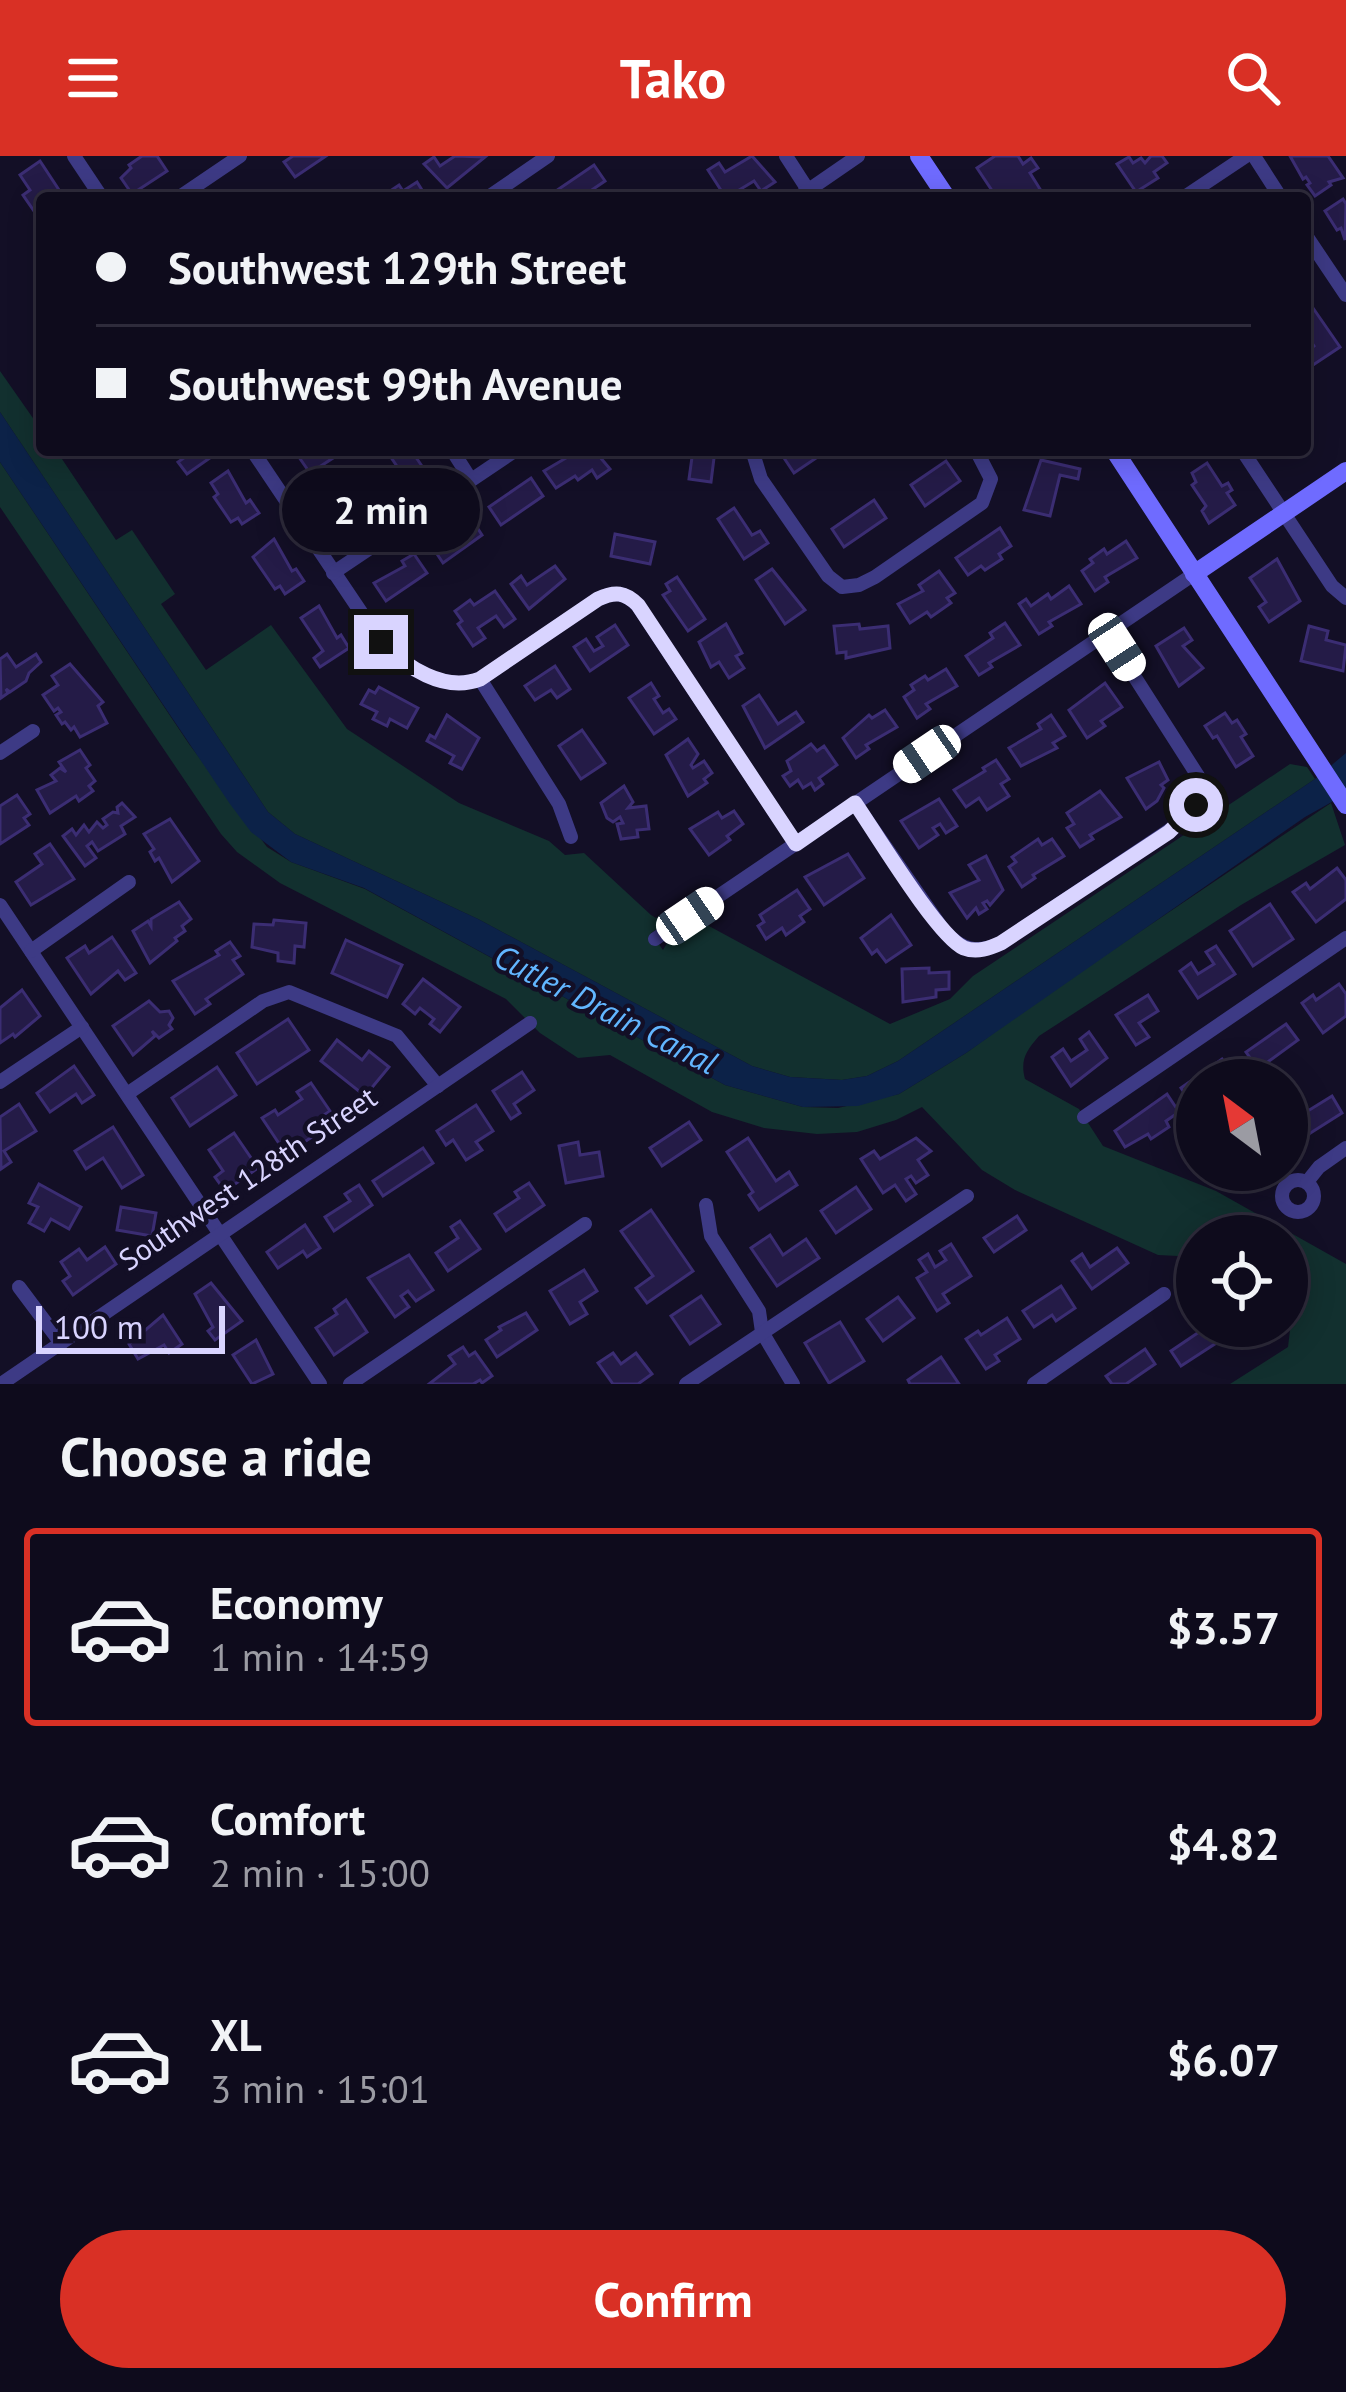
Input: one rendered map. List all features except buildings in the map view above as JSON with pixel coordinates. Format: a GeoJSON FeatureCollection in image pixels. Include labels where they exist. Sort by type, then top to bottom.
{"type":"FeatureCollection","features":[{"type":"Feature","properties":{"kind":"street"},"geometry":{"type":"LineString","coordinates":[[74,156],[98,192]]}},
{"type":"Feature","properties":{"kind":"street"},"geometry":{"type":"LineString","coordinates":[[187,192],[240,156]]}},
{"type":"Feature","properties":{"kind":"street"},"geometry":{"type":"LineString","coordinates":[[497,192],[548,156]]}},
{"type":"Feature","properties":{"kind":"street"},"geometry":{"type":"LineString","coordinates":[[786,156],[801,192]]}},
{"type":"Feature","properties":{"kind":"street"},"geometry":{"type":"LineString","coordinates":[[805,192],[858,156]]}},
{"type":"Feature","properties":{"kind":"street"},"geometry":{"type":"LineString","coordinates":[[919,156],[942,192]]}},
{"type":"Feature","properties":{"kind":"street"},"geometry":{"type":"LineString","coordinates":[[1193,192],[1250,156],[1277,192]]}},
{"type":"Feature","properties":{"kind":"street"},"geometry":{"type":"LineString","coordinates":[[1311,243],[1346,295]]}},
{"type":"Feature","properties":{"kind":"street"},"geometry":{"type":"LineString","coordinates":[[256,456],[381,642],[398,658],[451,683],[480,679],[598,599],[623,594],[638,605],[796,844]]}},
{"type":"Feature","properties":{"kind":"street"},"geometry":{"type":"LineString","coordinates":[[456,456],[471,480]]}},
{"type":"Feature","properties":{"kind":"street"},"geometry":{"type":"LineString","coordinates":[[333,573],[507,456]]}},
{"type":"Feature","properties":{"kind":"street"},"geometry":{"type":"LineString","coordinates":[[754,456],[761,479],[828,576],[842,587],[875,577],[986,498],[991,479],[979,456]]}},
{"type":"Feature","properties":{"kind":"street"},"geometry":{"type":"LineString","coordinates":[[1118,456],[1346,805]]}},
{"type":"Feature","properties":{"kind":"street"},"geometry":{"type":"LineString","coordinates":[[1246,456],[1331,586],[1346,598]]}},
{"type":"Feature","properties":{"kind":"street"},"geometry":{"type":"LineString","coordinates":[[655,939],[1346,471]]}},
{"type":"Feature","properties":{"kind":"street"},"geometry":{"type":"LineString","coordinates":[[855,803],[944,931],[961,946],[982,950],[1001,943],[1169,832],[1199,800],[1195,769],[1106,632]]}},
{"type":"Feature","properties":{"kind":"street"},"geometry":{"type":"LineString","coordinates":[[480,679],[559,804],[571,837]]}},
{"type":"Feature","properties":{"kind":"street"},"geometry":{"type":"LineString","coordinates":[[0,754],[33,731]]}},
{"type":"Feature","properties":{"kind":"street"},"geometry":{"type":"LineString","coordinates":[[31,951],[129,882]]}},
{"type":"Feature","properties":{"kind":"street"},"geometry":{"type":"LineString","coordinates":[[0,905],[320,1384]]}},
{"type":"Feature","properties":{"kind":"street"},"geometry":{"type":"LineString","coordinates":[[1084,1117],[1346,938]]}},
{"type":"Feature","properties":{"kind":"street"},"geometry":{"type":"LineString","coordinates":[[128,1094],[274,996],[289,992],[398,1036],[438,1086]]}},
{"type":"Feature","properties":{"kind":"street","name":"Southwest 128th Street"},"geometry":{"type":"LineString","coordinates":[[7,1382],[530,1024]]}},
{"type":"Feature","properties":{"kind":"street"},"geometry":{"type":"LineString","coordinates":[[0,1082],[82,1027]]}},
{"type":"Feature","properties":{"kind":"street"},"geometry":{"type":"LineString","coordinates":[[1308,1181],[1318,1167],[1346,1148]]}},
{"type":"Feature","properties":{"kind":"street"},"geometry":{"type":"LineString","coordinates":[[686,1384],[967,1196]]}},
{"type":"Feature","properties":{"kind":"street"},"geometry":{"type":"LineString","coordinates":[[706,1205],[711,1236],[759,1311],[762,1332],[793,1384]]}},
{"type":"Feature","properties":{"kind":"street"},"geometry":{"type":"LineString","coordinates":[[350,1384],[585,1224]]}},
{"type":"Feature","properties":{"kind":"street"},"geometry":{"type":"LineString","coordinates":[[20,1288],[61,1343]]}},
{"type":"Feature","properties":{"kind":"street"},"geometry":{"type":"LineString","coordinates":[[1034,1384],[1165,1294]]}},
{"type":"Feature","properties":{"kind":"green space"},"geometry":{"type":"Polygon","coordinates":[[[0,371],[36,422],[36,456],[60,456],[116,540],[132,530],[175,594],[161,604],[206,670],[271,625],[347,729],[459,803],[549,841],[565,855],[584,853],[651,915],[656,918],[665,912],[669,921],[651,933],[663,950],[670,938],[696,919],[890,1024],[950,999],[973,976],[1290,764],[1307,767],[1315,779],[898,1061],[867,1076],[842,1080],[790,1077],[752,1066],[478,919],[295,834],[268,812],[0,412],[0,371]]]}},
{"type":"Feature","properties":{"kind":"green space"},"geometry":{"type":"Polygon","coordinates":[[[0,462],[189,744],[267,847],[291,862],[365,889],[725,1085],[803,1107],[838,1108],[899,1094],[1331,803],[1345,845],[1241,905],[1039,1036],[1023,1066],[1025,1079],[1079,1109],[1103,1146],[1176,1175],[1176,1191],[1216,1191],[1259,1215],[1176,1215],[1176,1256],[1158,1255],[1015,1190],[982,1170],[922,1107],[857,1132],[817,1134],[764,1128],[712,1112],[610,1055],[578,1058],[540,1033],[506,999],[280,883],[237,852],[0,507],[0,462]]]}},
{"type":"Feature","properties":{"kind":"green space"},"geometry":{"type":"Polygon","coordinates":[[[1308,1243],[1346,1264],[1346,1384],[1230,1384],[1288,1347],[1308,1347],[1308,1243]]]}},
{"type":"Feature","properties":{"kind":"water","name":"Cutler Drain Canal"},"geometry":{"type":"Polygon","coordinates":[[[0,412],[268,812],[295,834],[478,919],[752,1066],[790,1077],[842,1080],[867,1076],[898,1061],[1315,779],[1346,753],[1346,794],[1305,817],[966,1053],[899,1094],[858,1106],[803,1107],[725,1085],[364,888],[291,862],[251,832],[0,462],[0,412]]]}},
{"type":"Feature","properties":{"kind":"route"},"geometry":{"type":"LineString","coordinates":[[381,642],[424,674],[462,684],[480,679],[598,599],[613,593],[627,596],[638,605],[796,844],[855,803],[944,931],[966,949],[982,950],[1001,943],[1169,832],[1196,805]]}}]}
